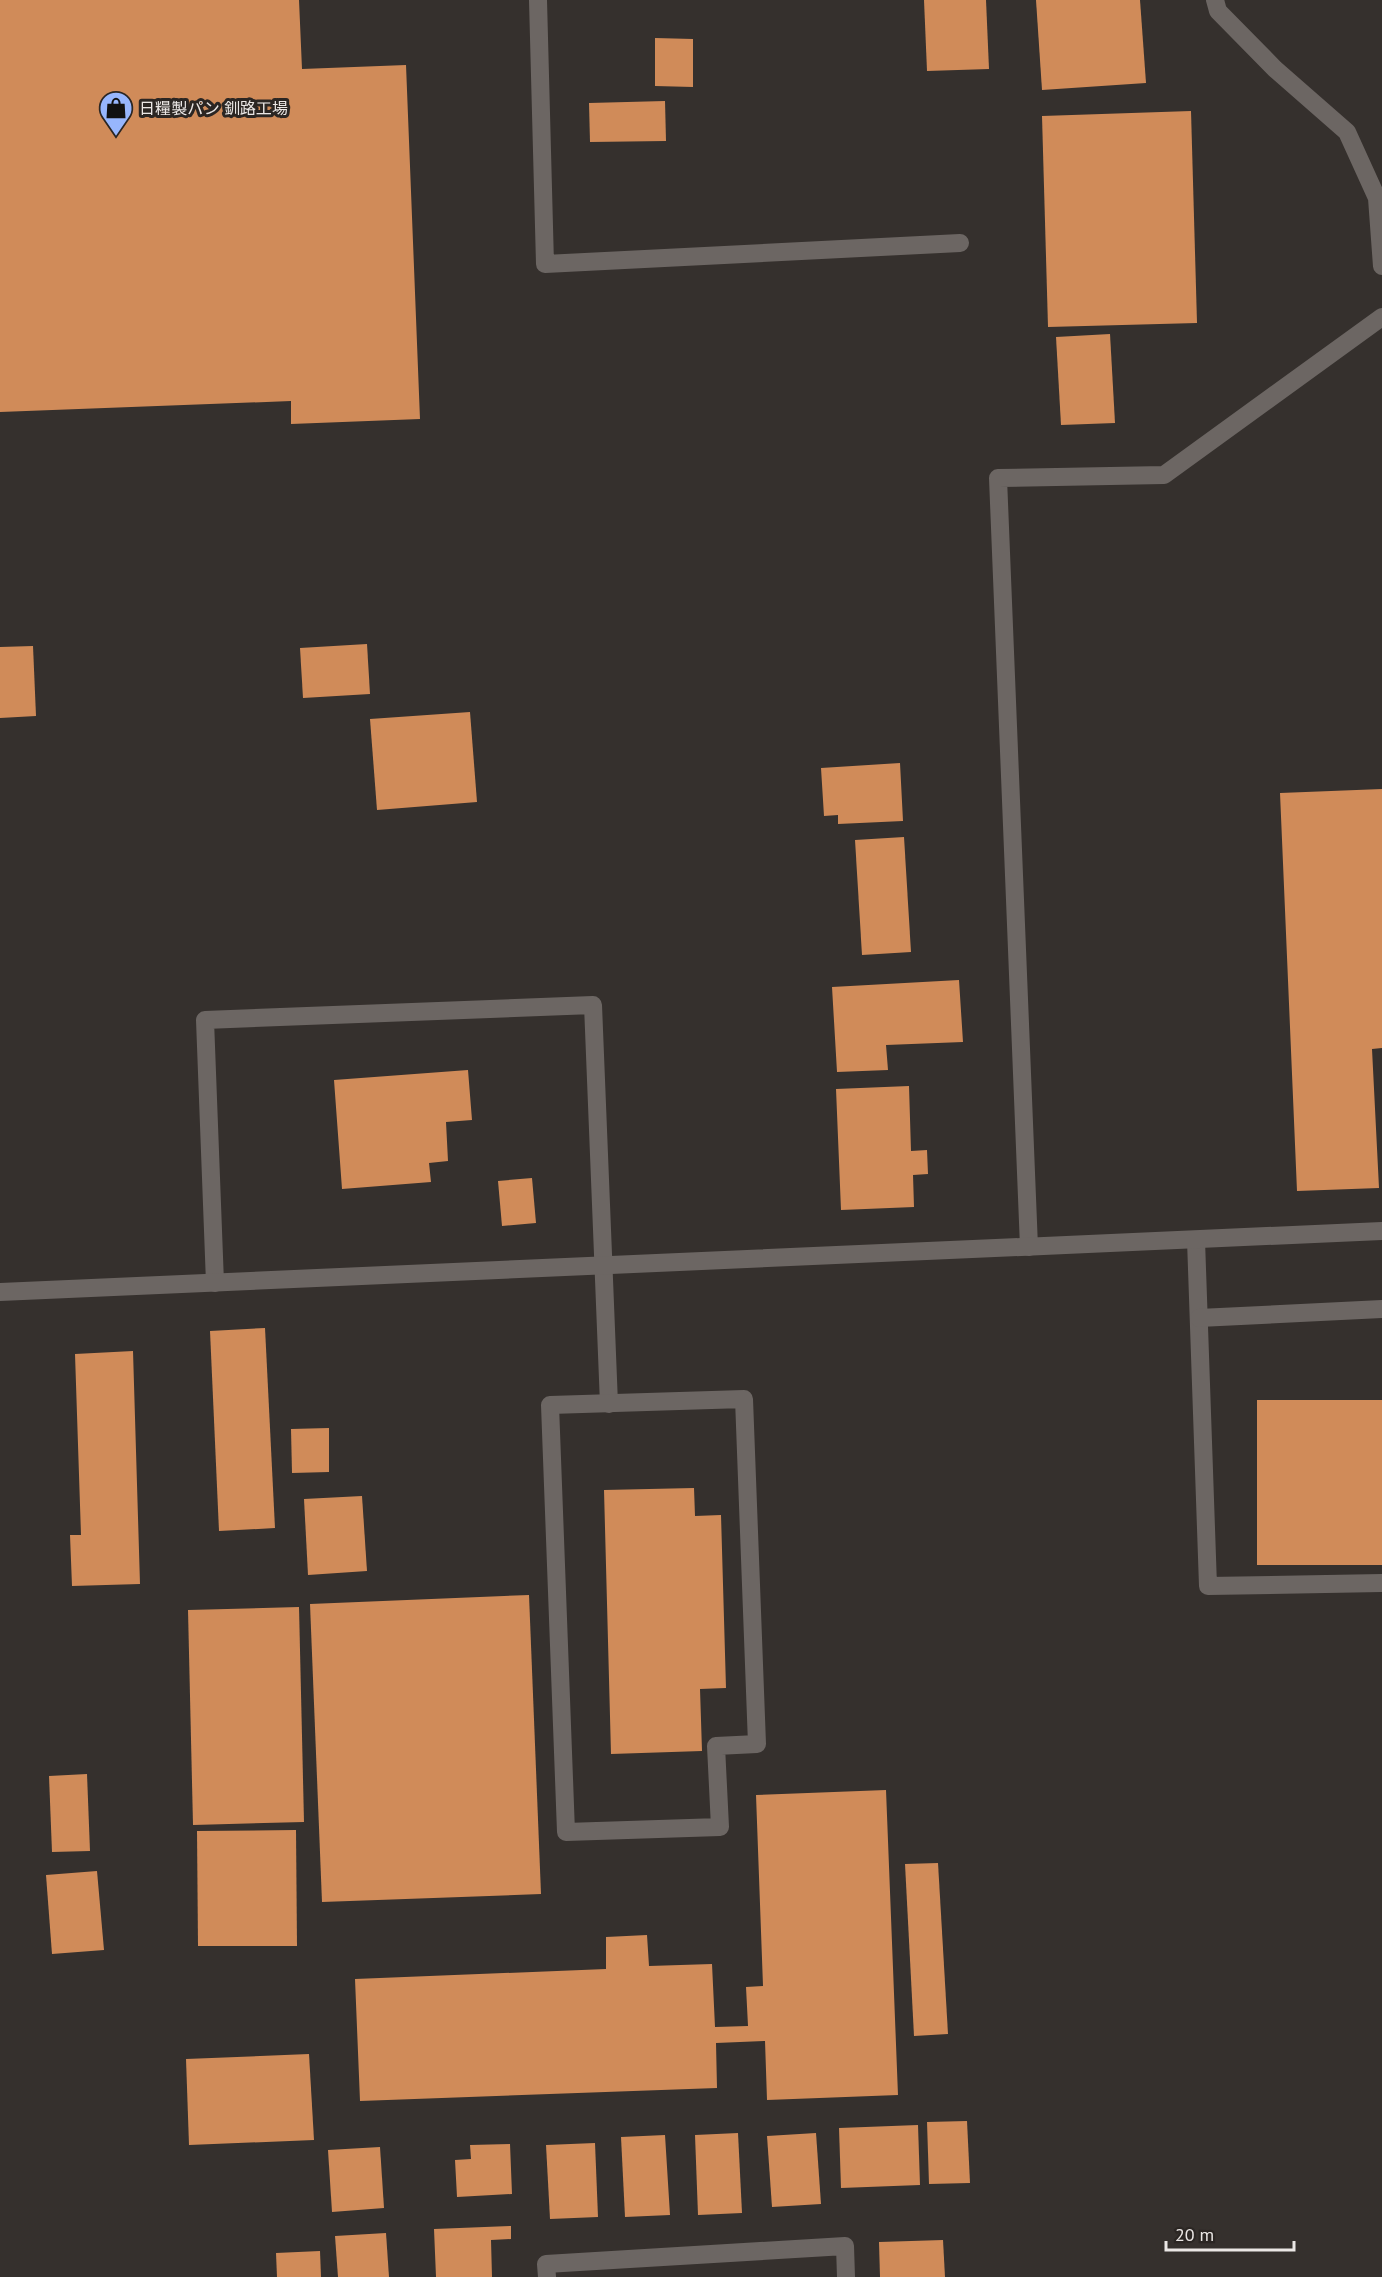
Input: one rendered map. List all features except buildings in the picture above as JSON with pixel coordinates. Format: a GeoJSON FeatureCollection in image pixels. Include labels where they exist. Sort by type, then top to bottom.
{"type":"FeatureCollection","features":[{"type":"Feature","properties":{"kind":"street"},"geometry":{"type":"LineString","coordinates":[[538,0],[545,264],[960,243]]}},
{"type":"Feature","properties":{"kind":"street"},"geometry":{"type":"LineString","coordinates":[[1215,0],[1218,11],[1275,69],[1347,132],[1377,198],[1382,266]]}},
{"type":"Feature","properties":{"kind":"street"},"geometry":{"type":"LineString","coordinates":[[1029,1247],[998,478],[1164,475],[1382,317]]}},
{"type":"Feature","properties":{"kind":"street"},"geometry":{"type":"LineString","coordinates":[[215,1283],[205,1020],[593,1005],[609,1404]]}},
{"type":"Feature","properties":{"kind":"street"},"geometry":{"type":"LineString","coordinates":[[0,1292],[1382,1231]]}},
{"type":"Feature","properties":{"kind":"street"},"geometry":{"type":"LineString","coordinates":[[1196,1239],[1208,1586],[1382,1583]]}},
{"type":"Feature","properties":{"kind":"street"},"geometry":{"type":"LineString","coordinates":[[1199,1318],[1382,1309]]}},
{"type":"Feature","properties":{"kind":"street"},"geometry":{"type":"LineString","coordinates":[[744,1399],[757,1744],[717,1746],[720,1827],[566,1832],[550,1405],[609,1404],[744,1399]]}},
{"type":"Feature","properties":{"kind":"street"},"geometry":{"type":"LineString","coordinates":[[547,2277],[546,2264],[845,2246],[846,2277]]}},
{"type":"Feature","properties":{"kind":"place","name":"日糧製パン 釧路工場"},"geometry":{"type":"Point","coordinates":[116,137]}}]}
